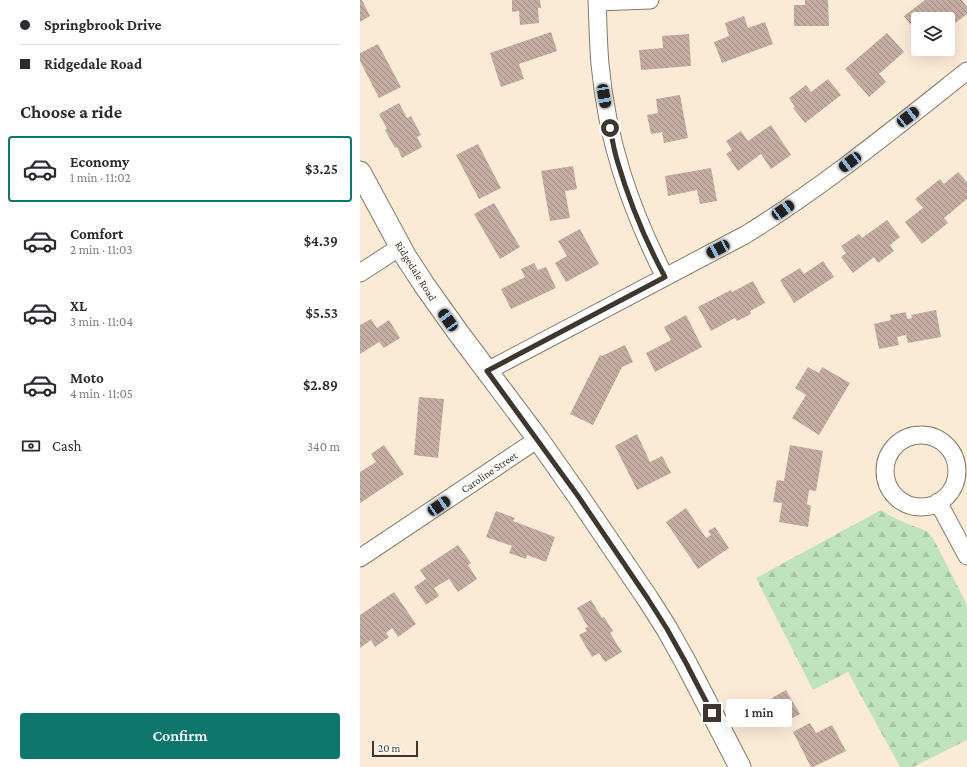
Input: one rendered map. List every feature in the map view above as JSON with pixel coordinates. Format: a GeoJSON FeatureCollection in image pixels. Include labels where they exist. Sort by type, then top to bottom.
{"type":"FeatureCollection","features":[{"type":"Feature","properties":{"kind":"street"},"geometry":{"type":"LineString","coordinates":[[650,0],[597,1],[600,64],[604,96],[617,160],[628,195],[641,227],[665,277]]}},
{"type":"Feature","properties":{"kind":"street"},"geometry":{"type":"LineString","coordinates":[[487,371],[745,235],[773,218],[816,188],[967,71]]}},
{"type":"Feature","properties":{"kind":"street","name":"Ridgedale Road"},"geometry":{"type":"LineString","coordinates":[[360,172],[406,258],[457,331],[538,439],[648,599],[686,663],[740,767]]}},
{"type":"Feature","properties":{"kind":"street"},"geometry":{"type":"LineString","coordinates":[[360,273],[400,247]]}},
{"type":"Feature","properties":{"kind":"street"},"geometry":{"type":"LineString","coordinates":[[922,435],[934,437],[944,443],[952,452],[956,463],[957,474],[954,486],[947,495],[938,502],[927,506],[914,506],[903,502],[894,494],[888,484],[885,472],[886,461],[892,450],[900,441],[911,436],[922,435]]}},
{"type":"Feature","properties":{"kind":"street","name":"Caroline Street"},"geometry":{"type":"LineString","coordinates":[[360,558],[538,439]]}},
{"type":"Feature","properties":{"kind":"street"},"geometry":{"type":"LineString","coordinates":[[938,502],[967,556]]}},
{"type":"Feature","properties":{"kind":"green space"},"geometry":{"type":"Polygon","coordinates":[[[881,510],[905,523],[927,531],[934,540],[967,605],[967,740],[913,767],[900,767],[848,672],[813,690],[756,578],[881,510]]]}},
{"type":"Feature","properties":{"kind":"building"},"geometry":{"type":"Polygon","coordinates":[[[360,0],[362,0],[370,16],[360,22],[360,0]]]}},
{"type":"Feature","properties":{"kind":"building"},"geometry":{"type":"Polygon","coordinates":[[[512,0],[540,0],[541,8],[538,8],[539,23],[520,25],[519,11],[512,12],[512,0]]]}},
{"type":"Feature","properties":{"kind":"building"},"geometry":{"type":"Polygon","coordinates":[[[805,0],[828,0],[829,26],[794,26],[794,5],[805,5],[805,0]]]}},
{"type":"Feature","properties":{"kind":"building"},"geometry":{"type":"Polygon","coordinates":[[[925,0],[962,0],[967,7],[967,14],[955,23],[955,12],[911,12],[911,25],[904,16],[925,0]]]}},
{"type":"Feature","properties":{"kind":"building"},"geometry":{"type":"Polygon","coordinates":[[[744,16],[748,28],[765,22],[773,44],[722,63],[714,42],[729,36],[725,23],[744,16]]]}},
{"type":"Feature","properties":{"kind":"building"},"geometry":{"type":"Polygon","coordinates":[[[551,32],[557,51],[519,64],[524,79],[501,87],[490,53],[551,32]]]}},
{"type":"Feature","properties":{"kind":"building"},"geometry":{"type":"Polygon","coordinates":[[[887,33],[904,52],[879,74],[886,82],[869,97],[845,69],[887,33]]]}},
{"type":"Feature","properties":{"kind":"building"},"geometry":{"type":"Polygon","coordinates":[[[689,34],[691,66],[641,70],[639,50],[663,48],[662,36],[689,34]]]}},
{"type":"Feature","properties":{"kind":"building"},"geometry":{"type":"Polygon","coordinates":[[[378,44],[401,87],[379,98],[360,61],[360,53],[378,44]]]}},
{"type":"Feature","properties":{"kind":"building"},"geometry":{"type":"Polygon","coordinates":[[[828,79],[841,95],[805,123],[793,108],[795,107],[789,98],[806,85],[811,92],[828,79]]]}},
{"type":"Feature","properties":{"kind":"building"},"geometry":{"type":"Polygon","coordinates":[[[680,95],[688,138],[664,143],[662,132],[651,134],[647,115],[658,113],[656,99],[680,95]]]}},
{"type":"Feature","properties":{"kind":"building"},"geometry":{"type":"Polygon","coordinates":[[[399,103],[407,118],[411,116],[421,135],[417,137],[422,147],[402,158],[397,147],[395,148],[385,130],[387,129],[379,114],[399,103]]]}},
{"type":"Feature","properties":{"kind":"building"},"geometry":{"type":"Polygon","coordinates":[[[771,125],[791,155],[771,169],[761,154],[738,171],[726,154],[732,150],[726,141],[741,131],[748,141],[771,125]]]}},
{"type":"Feature","properties":{"kind":"building"},"geometry":{"type":"Polygon","coordinates":[[[478,144],[501,188],[479,199],[456,155],[478,144]]]}},
{"type":"Feature","properties":{"kind":"building"},"geometry":{"type":"Polygon","coordinates":[[[573,166],[577,189],[565,191],[570,218],[550,221],[541,171],[573,166]]]}},
{"type":"Feature","properties":{"kind":"building"},"geometry":{"type":"Polygon","coordinates":[[[711,168],[717,201],[700,204],[697,190],[668,196],[665,176],[711,168]]]}},
{"type":"Feature","properties":{"kind":"building"},"geometry":{"type":"Polygon","coordinates":[[[958,172],[967,182],[967,199],[944,218],[948,223],[922,244],[905,222],[923,208],[915,199],[940,179],[944,184],[958,172]]]}},
{"type":"Feature","properties":{"kind":"building"},"geometry":{"type":"Polygon","coordinates":[[[494,203],[520,247],[500,259],[474,214],[494,203]]]}},
{"type":"Feature","properties":{"kind":"building"},"geometry":{"type":"Polygon","coordinates":[[[887,220],[900,237],[890,245],[894,251],[878,263],[874,257],[853,273],[841,257],[846,253],[841,246],[859,234],[862,238],[887,220]]]}},
{"type":"Feature","properties":{"kind":"building"},"geometry":{"type":"Polygon","coordinates":[[[580,229],[599,264],[566,282],[555,263],[567,256],[558,241],[580,229]]]}},
{"type":"Feature","properties":{"kind":"building"},"geometry":{"type":"Polygon","coordinates":[[[823,261],[834,277],[794,303],[780,280],[800,268],[804,274],[823,261]]]}},
{"type":"Feature","properties":{"kind":"building"},"geometry":{"type":"Polygon","coordinates":[[[534,263],[538,270],[546,267],[556,288],[511,309],[501,289],[525,277],[521,269],[534,263]]]}},
{"type":"Feature","properties":{"kind":"building"},"geometry":{"type":"Polygon","coordinates":[[[753,281],[765,303],[750,311],[751,314],[737,321],[735,318],[711,331],[698,307],[731,290],[732,292],[753,281]]]}},
{"type":"Feature","properties":{"kind":"building"},"geometry":{"type":"Polygon","coordinates":[[[936,310],[941,337],[908,343],[906,335],[897,337],[899,345],[879,349],[874,324],[891,320],[890,315],[906,312],[907,319],[912,318],[911,315],[936,310]]]}},
{"type":"Feature","properties":{"kind":"building"},"geometry":{"type":"Polygon","coordinates":[[[686,315],[702,347],[655,372],[646,353],[671,340],[664,327],[686,315]]]}},
{"type":"Feature","properties":{"kind":"building"},"geometry":{"type":"Polygon","coordinates":[[[371,319],[377,328],[389,320],[400,338],[384,348],[379,342],[360,354],[360,325],[371,319]]]}},
{"type":"Feature","properties":{"kind":"building"},"geometry":{"type":"Polygon","coordinates":[[[625,345],[633,362],[622,367],[593,425],[570,414],[600,355],[602,356],[625,345]]]}},
{"type":"Feature","properties":{"kind":"building"},"geometry":{"type":"Polygon","coordinates":[[[808,367],[819,373],[822,367],[850,383],[819,435],[792,418],[806,395],[795,388],[808,367]]]}},
{"type":"Feature","properties":{"kind":"building"},"geometry":{"type":"Polygon","coordinates":[[[419,397],[444,399],[438,458],[414,455],[419,397]]]}},
{"type":"Feature","properties":{"kind":"building"},"geometry":{"type":"Polygon","coordinates":[[[637,434],[650,462],[662,456],[671,473],[637,490],[615,446],[637,434]]]}},
{"type":"Feature","properties":{"kind":"building"},"geometry":{"type":"Polygon","coordinates":[[[384,445],[404,474],[360,503],[360,472],[376,462],[371,454],[384,445]]]}},
{"type":"Feature","properties":{"kind":"building"},"geometry":{"type":"Polygon","coordinates":[[[790,445],[823,451],[816,491],[809,490],[807,504],[811,506],[808,527],[779,522],[782,503],[773,502],[777,480],[784,481],[790,445]]]}},
{"type":"Feature","properties":{"kind":"building"},"geometry":{"type":"Polygon","coordinates":[[[686,508],[706,538],[711,535],[708,531],[715,527],[729,548],[698,569],[666,522],[686,508]]]}},
{"type":"Feature","properties":{"kind":"building"},"geometry":{"type":"Polygon","coordinates":[[[496,511],[515,518],[513,521],[555,537],[546,562],[527,555],[526,559],[509,553],[512,546],[486,537],[496,511]]]}},
{"type":"Feature","properties":{"kind":"building"},"geometry":{"type":"Polygon","coordinates":[[[458,545],[471,563],[468,565],[477,579],[458,592],[449,579],[434,588],[439,596],[426,605],[414,587],[426,579],[420,570],[458,545]]]}},
{"type":"Feature","properties":{"kind":"building"},"geometry":{"type":"Polygon","coordinates":[[[394,592],[416,624],[398,637],[392,628],[386,633],[389,637],[375,647],[371,640],[360,648],[360,615],[394,592]]]}},
{"type":"Feature","properties":{"kind":"building"},"geometry":{"type":"Polygon","coordinates":[[[591,600],[602,618],[604,617],[613,631],[610,633],[622,652],[605,662],[599,653],[592,657],[579,635],[587,631],[585,628],[588,627],[577,608],[591,600]]]}},
{"type":"Feature","properties":{"kind":"building"},"geometry":{"type":"Polygon","coordinates":[[[786,690],[800,714],[785,722],[772,698],[786,690]]]}},
{"type":"Feature","properties":{"kind":"building"},"geometry":{"type":"Polygon","coordinates":[[[810,723],[816,733],[832,725],[846,751],[811,767],[793,732],[810,723]]]}},
{"type":"Feature","properties":{"kind":"route"},"geometry":{"type":"LineString","coordinates":[[610,128],[617,160],[628,195],[656,261],[665,277],[487,371],[538,439],[648,599],[667,629],[712,713]]}}]}
